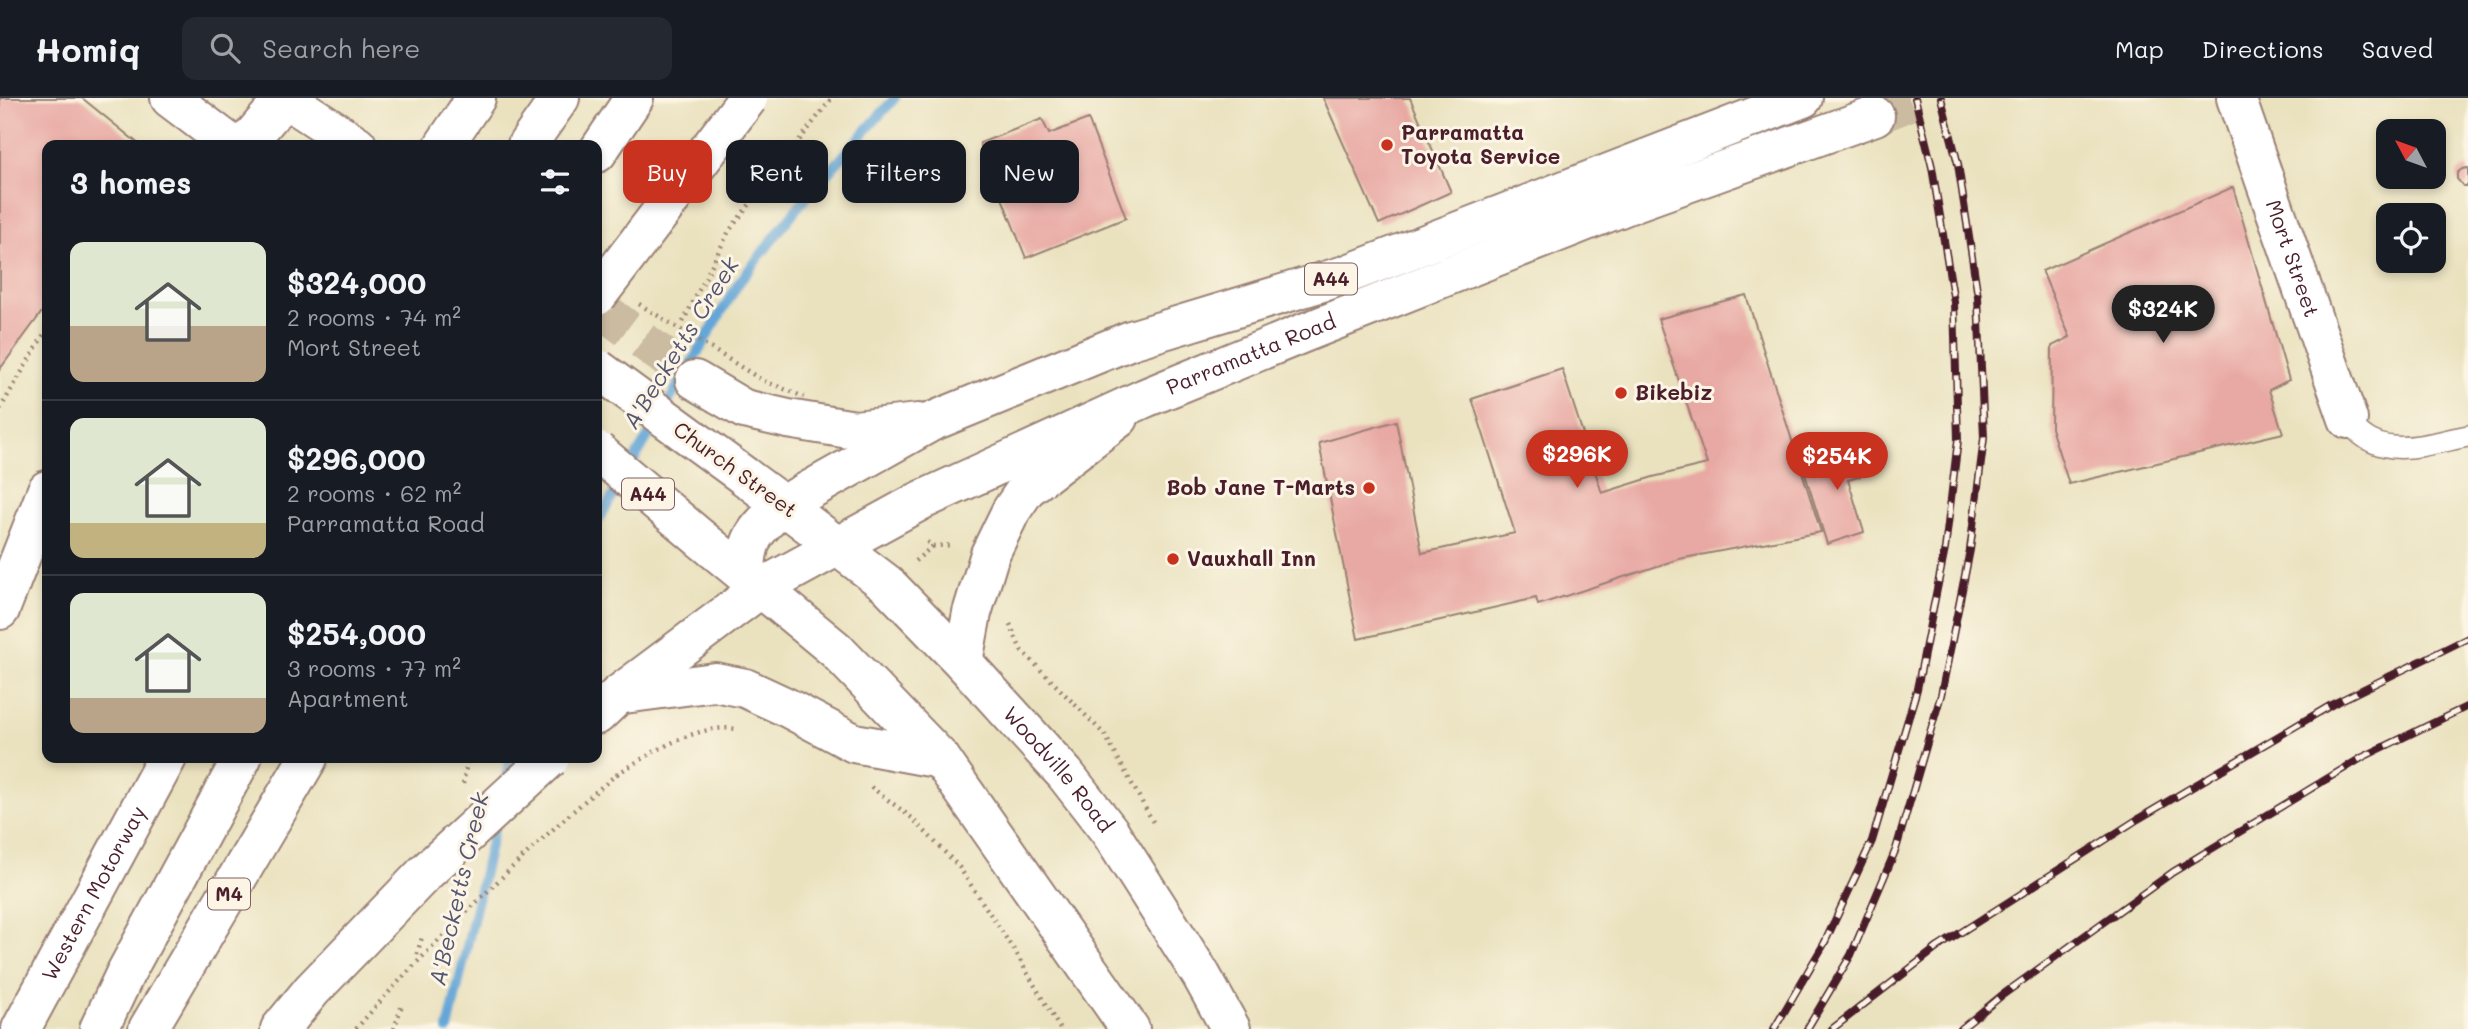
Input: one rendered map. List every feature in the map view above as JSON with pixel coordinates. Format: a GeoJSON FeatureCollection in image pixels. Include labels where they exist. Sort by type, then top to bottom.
{"type":"FeatureCollection","features":[{"type":"Feature","properties":{"kind":"main road"},"geometry":{"type":"LineString","coordinates":[[170,98],[225,140]]}},
{"type":"Feature","properties":{"kind":"main road"},"geometry":{"type":"LineString","coordinates":[[249,140],[285,98],[349,140]]}},
{"type":"Feature","properties":{"kind":"main road"},"geometry":{"type":"LineString","coordinates":[[447,140],[476,98]]}},
{"type":"Feature","properties":{"kind":"main road"},"geometry":{"type":"LineString","coordinates":[[531,140],[560,98]]}},
{"type":"Feature","properties":{"kind":"main road"},"geometry":{"type":"LineString","coordinates":[[602,146],[634,98]]}},
{"type":"Feature","properties":{"kind":"main road"},"geometry":{"type":"LineString","coordinates":[[614,298],[748,98]]}},
{"type":"Feature","properties":{"kind":"main road","name":"Parramatta Road"},"geometry":{"type":"LineString","coordinates":[[1803,98],[1345,275],[1131,340],[931,422],[783,505],[759,528],[746,552],[754,581],[838,546],[920,501],[1145,398],[1637,201],[1875,116]]}},
{"type":"Feature","properties":{"kind":"main road","name":"Mort Street"},"geometry":{"type":"LineString","coordinates":[[2235,98],[2348,419]]}},
{"type":"Feature","properties":{"kind":"main road","name":"Church Street"},"geometry":{"type":"LineString","coordinates":[[602,372],[838,546]]}},
{"type":"Feature","properties":{"kind":"main road","name":"A44"},"geometry":{"type":"LineString","coordinates":[[695,380],[744,409],[796,408],[855,430],[931,422]]}},
{"type":"Feature","properties":{"kind":"main road"},"geometry":{"type":"LineString","coordinates":[[963,662],[972,614],[989,554],[1011,511],[1026,489],[1145,398]]}},
{"type":"Feature","properties":{"kind":"main road","name":"A44"},"geometry":{"type":"LineString","coordinates":[[602,455],[754,581]]}},
{"type":"Feature","properties":{"kind":"main road"},"geometry":{"type":"LineString","coordinates":[[0,610],[42,501]]}},
{"type":"Feature","properties":{"kind":"main road","name":"Woodville Road"},"geometry":{"type":"LineString","coordinates":[[838,546],[887,584],[963,662],[1065,774],[1110,832],[1201,975],[1231,1029]]}},
{"type":"Feature","properties":{"kind":"main road"},"geometry":{"type":"LineString","coordinates":[[608,705],[754,581],[836,649],[941,760],[1130,1029]]}},
{"type":"Feature","properties":{"kind":"main road"},"geometry":{"type":"LineString","coordinates":[[608,705],[715,682],[745,688],[853,743],[941,760]]}},
{"type":"Feature","properties":{"kind":"main road","name":"Western Motorway"},"geometry":{"type":"LineString","coordinates":[[20,1029],[164,763]]}},
{"type":"Feature","properties":{"kind":"main road","name":"M4"},"geometry":{"type":"LineString","coordinates":[[99,1029],[125,974],[239,763]]}},
{"type":"Feature","properties":{"kind":"main road","name":"M4"},"geometry":{"type":"LineString","coordinates":[[148,1029],[305,763]]}},
{"type":"Feature","properties":{"kind":"main road"},"geometry":{"type":"LineString","coordinates":[[280,1029],[312,989],[425,873],[545,763]]}},
{"type":"Feature","properties":{"kind":"main road"},"geometry":{"type":"LineString","coordinates":[[1201,975],[1217,1029]]}},
{"type":"Feature","properties":{"kind":"lane"},"geometry":{"type":"LineString","coordinates":[[2348,419],[2356,432],[2371,442],[2396,449],[2468,436]]}},
{"type":"Feature","properties":{"kind":"path"},"geometry":{"type":"LineString","coordinates":[[683,322],[729,231],[832,98]]}},
{"type":"Feature","properties":{"kind":"path"},"geometry":{"type":"LineString","coordinates":[[614,298],[762,380],[796,408]]}},
{"type":"Feature","properties":{"kind":"path"},"geometry":{"type":"LineString","coordinates":[[0,409],[42,338]]}},
{"type":"Feature","properties":{"kind":"path"},"geometry":{"type":"LineString","coordinates":[[356,1029],[504,873],[617,774],[679,739],[723,727],[749,731]]}},
{"type":"Feature","properties":{"kind":"path"},"geometry":{"type":"LineString","coordinates":[[461,792],[467,763]]}},
{"type":"Feature","properties":{"kind":"path"},"geometry":{"type":"LineString","coordinates":[[864,782],[912,818],[959,867],[1014,950],[1060,1029]]}},
{"type":"Feature","properties":{"kind":"path"},"geometry":{"type":"LineString","coordinates":[[417,954],[423,933]]}},
{"type":"Feature","properties":{"kind":"path"},"geometry":{"type":"LineString","coordinates":[[394,1029],[402,1005]]}},
{"type":"Feature","properties":{"kind":"building"},"geometry":{"type":"Polygon","coordinates":[[[0,98],[82,98],[134,140],[42,140],[42,312],[0,369],[0,98]]]}},
{"type":"Feature","properties":{"kind":"building","name":"Parramatta Toyota Service"},"geometry":{"type":"Polygon","coordinates":[[[1323,98],[1410,98],[1451,192],[1379,224],[1323,98]]]}},
{"type":"Feature","properties":{"kind":"building"},"geometry":{"type":"Polygon","coordinates":[[[1042,119],[1049,134],[1088,119],[1126,218],[1026,258],[1004,203],[1079,203],[1079,140],[988,140],[1042,119]]]}},
{"type":"Feature","properties":{"kind":"building"},"geometry":{"type":"Polygon","coordinates":[[[2468,168],[2468,186],[2463,186],[2457,179],[2457,173],[2468,168]]]}},
{"type":"Feature","properties":{"kind":"building"},"geometry":{"type":"Polygon","coordinates":[[[2233,187],[2289,380],[2269,390],[2283,433],[2069,484],[2051,428],[2052,346],[2070,337],[2042,271],[2233,187]]]}},
{"type":"Feature","properties":{"kind":"building"},"geometry":{"type":"Polygon","coordinates":[[[1746,295],[1821,532],[1679,559],[1538,605],[1536,598],[1358,639],[1319,443],[1396,421],[1422,553],[1515,533],[1472,399],[1562,369],[1602,493],[1707,464],[1658,319],[1746,295]]]}},
{"type":"Feature","properties":{"kind":"building"},"geometry":{"type":"Polygon","coordinates":[[[1864,445],[1872,473],[1848,480],[1864,532],[1827,544],[1802,464],[1864,445]]]}},
{"type":"Feature","properties":{"kind":"waterway","name":"A'Becketts Creek"},"geometry":{"type":"LineString","coordinates":[[602,515],[738,284],[797,208],[895,98]]}},
{"type":"Feature","properties":{"kind":"waterway","name":"A'Becketts Creek"},"geometry":{"type":"LineString","coordinates":[[504,784],[509,763]]}},
{"type":"Feature","properties":{"kind":"waterway","name":"A'Becketts Creek"},"geometry":{"type":"LineString","coordinates":[[448,1029],[495,824]]}},
{"type":"Feature","properties":{"kind":"tunnel"},"geometry":{"type":"LineString","coordinates":[[1875,116],[1920,98]]}},
{"type":"Feature","properties":{"kind":"tunnel"},"geometry":{"type":"LineString","coordinates":[[602,310],[695,380]]}},
{"type":"Feature","properties":{"kind":"railway"},"geometry":{"type":"LineString","coordinates":[[1774,1029],[1824,944],[1872,841],[1917,689],[1945,549],[1958,440],[1954,302],[1932,167],[1915,98]]}},
{"type":"Feature","properties":{"kind":"railway"},"geometry":{"type":"LineString","coordinates":[[1807,1029],[1851,955],[1896,849],[1941,695],[1970,550],[1984,438],[1978,297],[1958,164],[1941,98]]}},
{"type":"Feature","properties":{"kind":"railway"},"geometry":{"type":"LineString","coordinates":[[1832,1029],[1938,947],[2138,819],[2333,704],[2468,638]]}},
{"type":"Feature","properties":{"kind":"railway"},"geometry":{"type":"LineString","coordinates":[[1961,1029],[2001,996],[2173,872],[2363,757],[2468,706]]}},
{"type":"Feature","properties":{"kind":"place","name":"Parramatta Toyota Service"},"geometry":{"type":"Point","coordinates":[1387,145]}},
{"type":"Feature","properties":{"kind":"place","name":"Bikebiz"},"geometry":{"type":"Point","coordinates":[1621,393]}},
{"type":"Feature","properties":{"kind":"place","name":"Bob Jane T-Marts"},"geometry":{"type":"Point","coordinates":[1369,488]}},
{"type":"Feature","properties":{"kind":"place","name":"Vauxhall Inn"},"geometry":{"type":"Point","coordinates":[1173,559]}}]}
